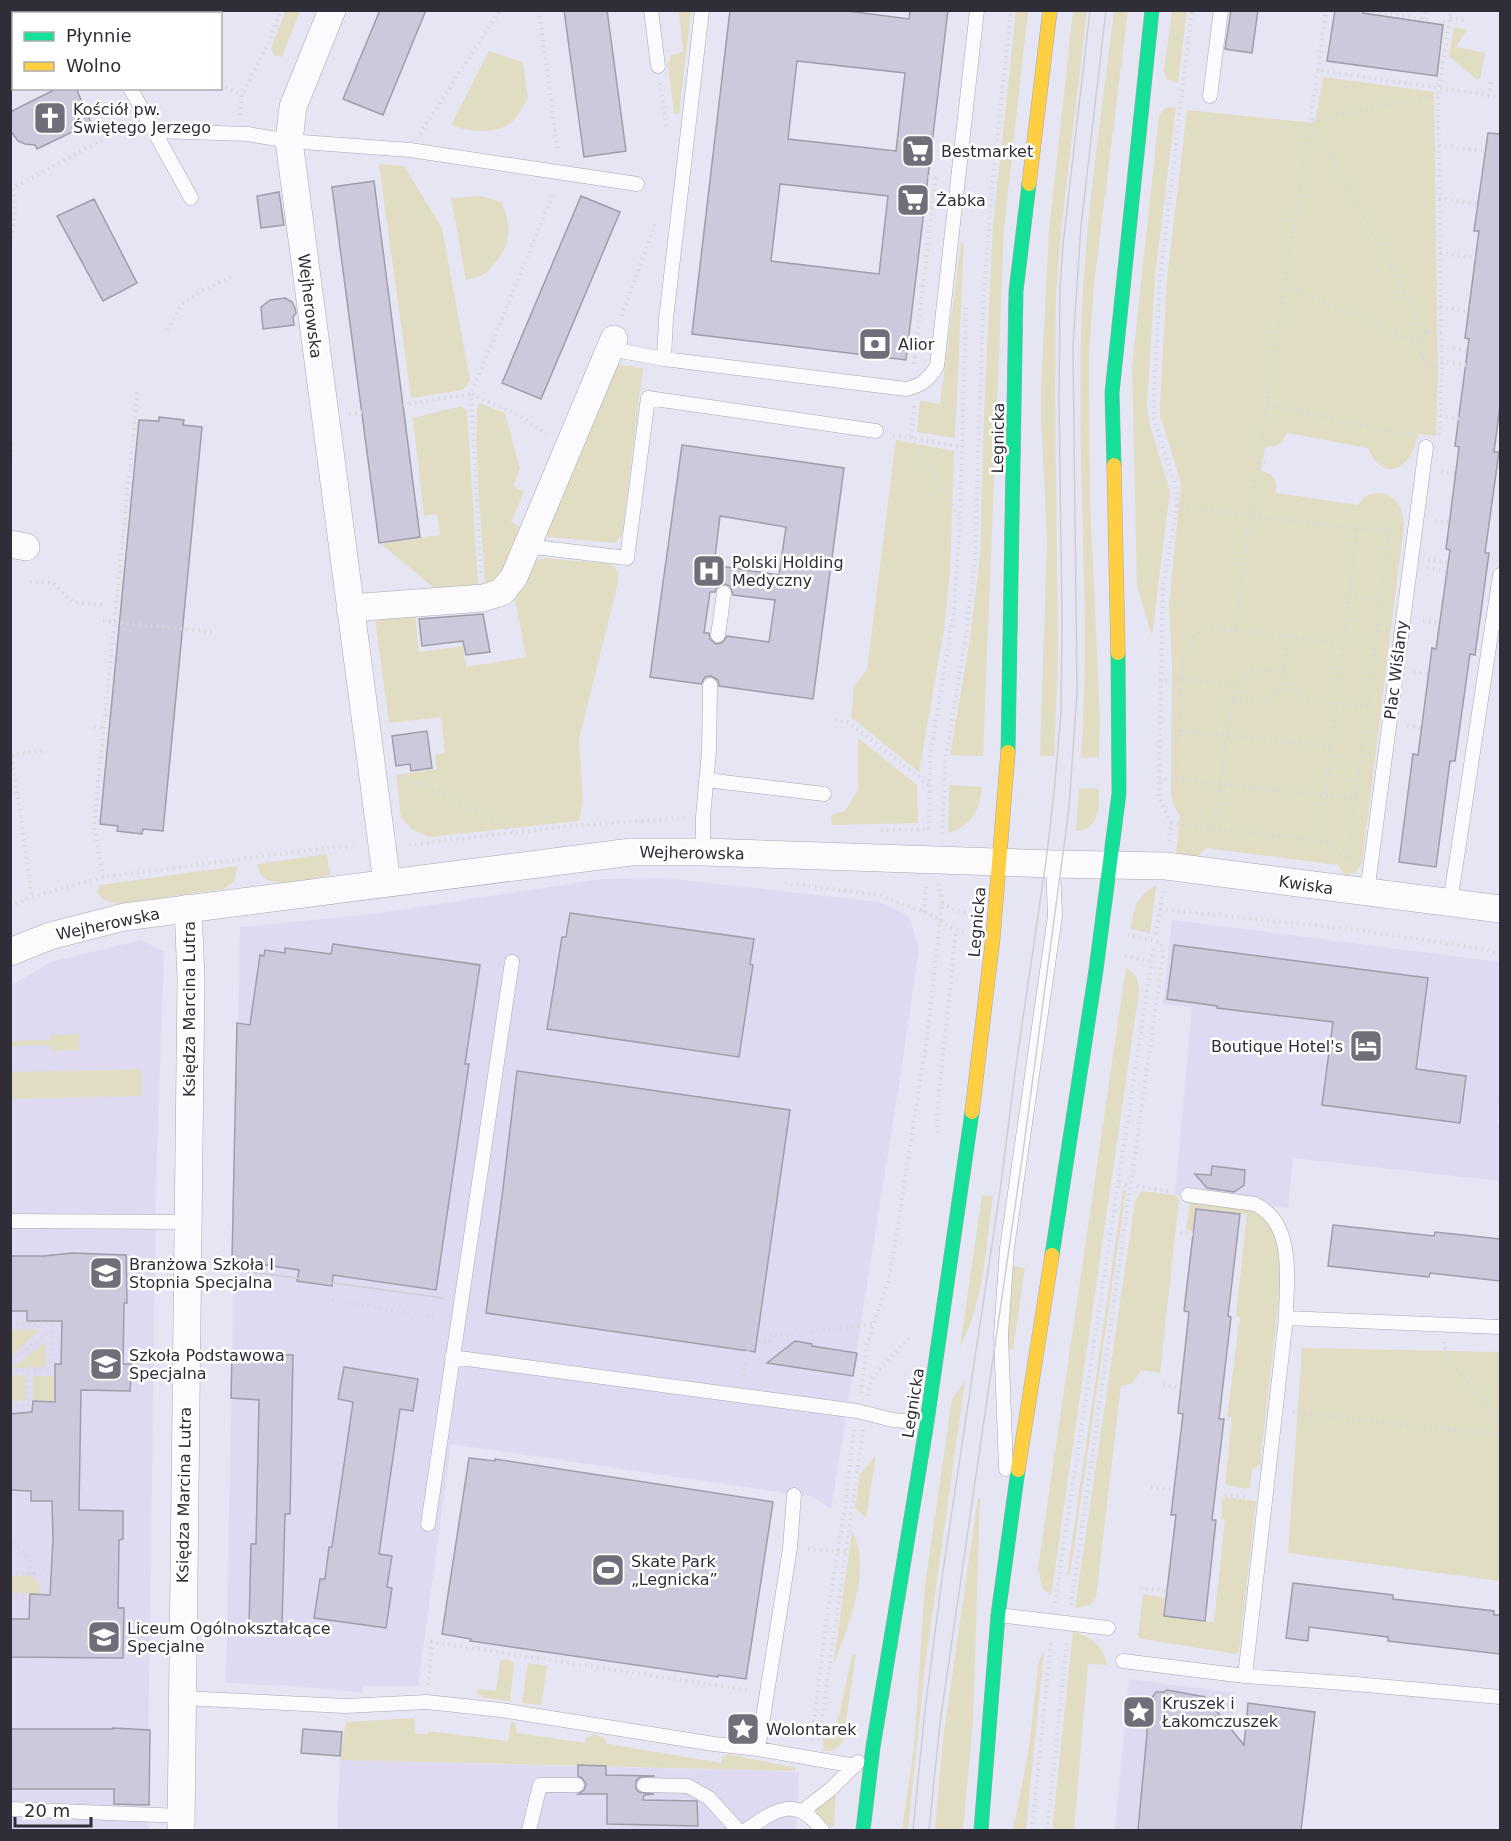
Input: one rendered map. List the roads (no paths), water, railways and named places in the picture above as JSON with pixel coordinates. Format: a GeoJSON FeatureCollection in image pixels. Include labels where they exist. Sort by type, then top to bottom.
{"type":"FeatureCollection","features":[{"type":"Feature","properties":{"kind":"main road","name":"Legnicka"},"geometry":{"type":"LineString","coordinates":[[863,1830],[873,1747],[927,1424],[974,1103],[993,937],[1009,746],[1016,291],[1050,10]]}},
{"type":"Feature","properties":{"kind":"main road"},"geometry":{"type":"LineString","coordinates":[[981,1830],[998,1615],[1008,1537],[1111,865],[1119,793],[1112,393],[1152,10]]}},
{"type":"Feature","properties":{"kind":"street","name":"Wejherowska"},"geometry":{"type":"LineString","coordinates":[[332,10],[293,107],[289,141],[387,883]]}},
{"type":"Feature","properties":{"kind":"street"},"geometry":{"type":"LineString","coordinates":[[350,608],[483,598],[502,592],[514,577],[612,344]]}},
{"type":"Feature","properties":{"kind":"street","name":"Wejherowska"},"geometry":{"type":"LineString","coordinates":[[10,952],[50,936],[124,917],[631,852],[703,852],[1053,864]]}},
{"type":"Feature","properties":{"kind":"street","name":"Kwiska"},"geometry":{"type":"LineString","coordinates":[[1053,864],[1166,866],[1500,909]]}},
{"type":"Feature","properties":{"kind":"street","name":"Księdza Marcina Lutra"},"geometry":{"type":"LineString","coordinates":[[182,1823],[191,979],[188,908]]}},
{"type":"Feature","properties":{"kind":"lane"},"geometry":{"type":"LineString","coordinates":[[651,10],[658,66]]}},
{"type":"Feature","properties":{"kind":"lane"},"geometry":{"type":"LineString","coordinates":[[664,359],[666,319],[702,10]]}},
{"type":"Feature","properties":{"kind":"lane"},"geometry":{"type":"LineString","coordinates":[[612,344],[664,359],[906,388],[915,387],[930,376],[937,366],[977,10]]}},
{"type":"Feature","properties":{"kind":"lane"},"geometry":{"type":"LineString","coordinates":[[1210,96],[1221,10]]}},
{"type":"Feature","properties":{"kind":"lane"},"geometry":{"type":"LineString","coordinates":[[131,90],[191,198]]}},
{"type":"Feature","properties":{"kind":"lane"},"geometry":{"type":"LineString","coordinates":[[154,131],[238,134],[289,141],[410,150],[637,184]]}},
{"type":"Feature","properties":{"kind":"lane"},"geometry":{"type":"LineString","coordinates":[[526,546],[627,558],[648,398],[881,433]]}},
{"type":"Feature","properties":{"kind":"lane","name":"Plac Wiślany"},"geometry":{"type":"LineString","coordinates":[[1367,893],[1422,442]]}},
{"type":"Feature","properties":{"kind":"lane"},"geometry":{"type":"LineString","coordinates":[[1450,903],[1500,575]]}},
{"type":"Feature","properties":{"kind":"lane"},"geometry":{"type":"LineString","coordinates":[[718,635],[724,593]]}},
{"type":"Feature","properties":{"kind":"lane"},"geometry":{"type":"LineString","coordinates":[[703,852],[710,685]]}},
{"type":"Feature","properties":{"kind":"lane"},"geometry":{"type":"LineString","coordinates":[[706,780],[824,794]]}},
{"type":"Feature","properties":{"kind":"lane"},"geometry":{"type":"LineString","coordinates":[[1008,1537],[1001,1335],[1007,1248],[1055,916],[1053,864]]}},
{"type":"Feature","properties":{"kind":"lane"},"geometry":{"type":"LineString","coordinates":[[428,1524],[512,962]]}},
{"type":"Feature","properties":{"kind":"lane"},"geometry":{"type":"LineString","coordinates":[[1188,1195],[1255,1204],[1264,1209],[1273,1217],[1281,1232],[1287,1255],[1286,1318],[1245,1676]]}},
{"type":"Feature","properties":{"kind":"lane"},"geometry":{"type":"LineString","coordinates":[[10,1221],[189,1222]]}},
{"type":"Feature","properties":{"kind":"lane"},"geometry":{"type":"LineString","coordinates":[[1286,1318],[1500,1326]]}},
{"type":"Feature","properties":{"kind":"lane"},"geometry":{"type":"LineString","coordinates":[[452,1357],[741,1395],[927,1424]]}},
{"type":"Feature","properties":{"kind":"lane"},"geometry":{"type":"LineString","coordinates":[[758,1749],[790,1548],[794,1495]]}},
{"type":"Feature","properties":{"kind":"lane"},"geometry":{"type":"LineString","coordinates":[[998,1615],[1108,1628]]}},
{"type":"Feature","properties":{"kind":"lane"},"geometry":{"type":"LineString","coordinates":[[1124,1660],[1245,1676],[1500,1697]]}},
{"type":"Feature","properties":{"kind":"lane"},"geometry":{"type":"LineString","coordinates":[[182,1698],[345,1706],[427,1702],[501,1710],[855,1766]]}},
{"type":"Feature","properties":{"kind":"lane"},"geometry":{"type":"LineString","coordinates":[[804,1810],[814,1804],[873,1747]]}},
{"type":"Feature","properties":{"kind":"lane"},"geometry":{"type":"LineString","coordinates":[[529,1830],[540,1785],[577,1785]]}},
{"type":"Feature","properties":{"kind":"lane"},"geometry":{"type":"LineString","coordinates":[[644,1785],[688,1786],[709,1798],[738,1830]]}},
{"type":"Feature","properties":{"kind":"lane"},"geometry":{"type":"LineString","coordinates":[[10,1809],[182,1823]]}},
{"type":"Feature","properties":{"kind":"lane"},"geometry":{"type":"LineString","coordinates":[[746,1830],[768,1815],[788,1809],[804,1810],[812,1816],[822,1830]]}},
{"type":"Feature","properties":{"kind":"tram line"},"geometry":{"type":"LineString","coordinates":[[913,1830],[925,1710],[943,1571],[1000,1191],[1054,793],[1061,712],[1060,288],[1090,10]]}},
{"type":"Feature","properties":{"kind":"tram line"},"geometry":{"type":"LineString","coordinates":[[929,1830],[940,1723],[1023,1152],[1069,808],[1077,692],[1073,345],[1081,226],[1106,10]]}},
{"type":"Feature","properties":{"kind":"tram line"},"geometry":{"type":"LineString","coordinates":[[245,1271],[444,1298]]}},
{"type":"Feature","properties":{"kind":"place","name":"Kościół pw. Świętego Jerzego"},"geometry":{"type":"Point","coordinates":[50,118]}},
{"type":"Feature","properties":{"kind":"place","name":"Bestmarket"},"geometry":{"type":"Point","coordinates":[918,151]}},
{"type":"Feature","properties":{"kind":"place","name":"Żabka"},"geometry":{"type":"Point","coordinates":[913,200]}},
{"type":"Feature","properties":{"kind":"place","name":"Alior"},"geometry":{"type":"Point","coordinates":[875,344]}},
{"type":"Feature","properties":{"kind":"place","name":"Polski Holding Medyczny"},"geometry":{"type":"Point","coordinates":[709,571]}},
{"type":"Feature","properties":{"kind":"place","name":"Boutique Hotel's"},"geometry":{"type":"Point","coordinates":[1366,1046]}},
{"type":"Feature","properties":{"kind":"place","name":"Branżowa Szkoła I Stopnia Specjalna"},"geometry":{"type":"Point","coordinates":[106,1273]}},
{"type":"Feature","properties":{"kind":"place","name":"Szkoła Podstawowa Specjalna"},"geometry":{"type":"Point","coordinates":[106,1364]}},
{"type":"Feature","properties":{"kind":"place","name":"Skate Park „Legnicka”"},"geometry":{"type":"Point","coordinates":[608,1570]}},
{"type":"Feature","properties":{"kind":"place","name":"Liceum Ogólnokształcące Specjalne"},"geometry":{"type":"Point","coordinates":[104,1637]}},
{"type":"Feature","properties":{"kind":"place","name":"Kruszek i Łakomczuszek"},"geometry":{"type":"Point","coordinates":[1139,1712]}},
{"type":"Feature","properties":{"kind":"place","name":"Wolontarek"},"geometry":{"type":"Point","coordinates":[743,1729]}}]}
